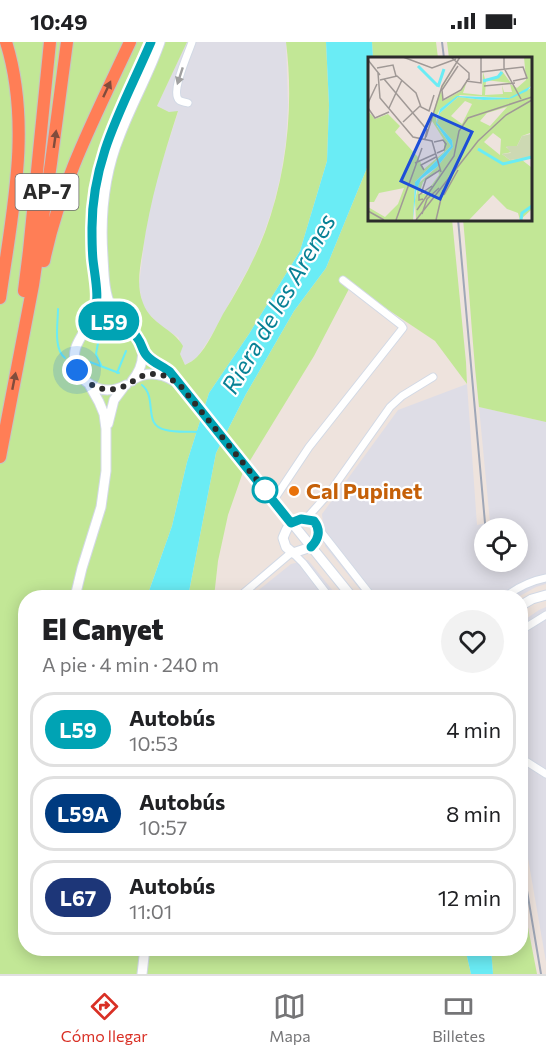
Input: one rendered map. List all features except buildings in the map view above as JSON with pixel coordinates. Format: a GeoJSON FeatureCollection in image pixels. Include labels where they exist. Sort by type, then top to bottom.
{"type":"FeatureCollection","features":[{"type":"Feature","properties":{"kind":"highway","name":"AP-7"},"geometry":{"type":"LineString","coordinates":[[0,298],[12,212],[19,134],[16,91],[6,42]]}},
{"type":"Feature","properties":{"kind":"highway"},"geometry":{"type":"LineString","coordinates":[[19,357],[19,324],[29,251],[50,42]]}},
{"type":"Feature","properties":{"kind":"highway","name":"AP-7"},"geometry":{"type":"LineString","coordinates":[[0,457],[23,342],[43,223],[67,42]]}},
{"type":"Feature","properties":{"kind":"highway"},"geometry":{"type":"LineString","coordinates":[[23,342],[33,325],[45,257],[66,181],[130,42]]}},
{"type":"Feature","properties":{"kind":"main road"},"geometry":{"type":"LineString","coordinates":[[152,42],[114,123],[99,170],[92,219],[97,304],[94,315],[77,342],[74,356],[77,370],[82,378],[95,387],[108,390],[118,388],[144,375],[159,374],[181,386]]}},
{"type":"Feature","properties":{"kind":"main road"},"geometry":{"type":"LineString","coordinates":[[106,429],[114,400],[139,371],[142,364],[142,350],[138,338],[113,312],[107,294],[102,239],[103,205],[108,171],[119,137],[160,42]]}},
{"type":"Feature","properties":{"kind":"main road"},"geometry":{"type":"LineString","coordinates":[[153,62],[165,42]]}},
{"type":"Feature","properties":{"kind":"main road"},"geometry":{"type":"LineString","coordinates":[[85,331],[97,323],[108,321],[130,328]]}},
{"type":"Feature","properties":{"kind":"main road"},"geometry":{"type":"LineString","coordinates":[[142,350],[170,372],[291,523],[303,549],[345,590]]}},
{"type":"Feature","properties":{"kind":"main road"},"geometry":{"type":"LineString","coordinates":[[77,590],[101,507],[107,460],[106,429],[102,409],[89,384]]}},
{"type":"Feature","properties":{"kind":"main road"},"geometry":{"type":"LineString","coordinates":[[301,519],[312,523],[319,533],[303,549],[286,547],[283,538],[288,526],[301,519]]}},
{"type":"Feature","properties":{"kind":"main road"},"geometry":{"type":"LineString","coordinates":[[528,601],[546,595]]}},
{"type":"Feature","properties":{"kind":"main road"},"geometry":{"type":"LineString","coordinates":[[142,974],[144,956]]}},
{"type":"Feature","properties":{"kind":"street"},"geometry":{"type":"LineString","coordinates":[[188,103],[179,100],[176,90],[192,42]]}},
{"type":"Feature","properties":{"kind":"street"},"geometry":{"type":"LineString","coordinates":[[273,501],[309,447],[403,328],[343,280]]}},
{"type":"Feature","properties":{"kind":"street"},"geometry":{"type":"LineString","coordinates":[[367,590],[312,523],[317,508],[390,407],[402,396],[433,377]]}},
{"type":"Feature","properties":{"kind":"street"},"geometry":{"type":"LineString","coordinates":[[248,590],[303,549],[327,543],[335,549]]}},
{"type":"Feature","properties":{"kind":"street"},"geometry":{"type":"LineString","coordinates":[[303,549],[303,563],[324,590]]}},
{"type":"Feature","properties":{"kind":"street"},"geometry":{"type":"LineString","coordinates":[[515,590],[524,584],[546,578]]}},
{"type":"Feature","properties":{"kind":"street"},"geometry":{"type":"LineString","coordinates":[[528,626],[546,615]]}},
{"type":"Feature","properties":{"kind":"street"},"geometry":{"type":"LineString","coordinates":[[528,763],[546,774]]}},
{"type":"Feature","properties":{"kind":"shaded area"},"geometry":{"type":"Polygon","coordinates":[[[187,42],[286,42],[288,105],[281,174],[264,233],[253,260],[213,333],[197,358],[185,365],[180,354],[179,338],[160,325],[146,311],[139,285],[147,218],[154,187],[178,112],[169,112],[157,106],[187,42]]]}},
{"type":"Feature","properties":{"kind":"shaded area"},"geometry":{"type":"Polygon","coordinates":[[[467,384],[477,518],[474,518],[474,572],[528,572],[528,518],[490,518],[479,407],[546,422],[546,584],[528,591],[360,590],[325,546],[322,514],[398,410],[467,384]]]}},
{"type":"Feature","properties":{"kind":"shaded area"},"geometry":{"type":"Polygon","coordinates":[[[308,560],[332,590],[259,590],[291,564],[308,560]]]}},
{"type":"Feature","properties":{"kind":"shaded area"},"geometry":{"type":"Polygon","coordinates":[[[546,607],[546,962],[528,858],[528,618],[546,607]]]}},
{"type":"Feature","properties":{"kind":"green space"},"geometry":{"type":"Polygon","coordinates":[[[0,42],[187,42],[157,106],[169,112],[178,111],[153,196],[139,283],[143,303],[151,316],[174,335],[183,346],[180,354],[185,365],[197,357],[211,337],[251,264],[273,209],[283,163],[289,114],[286,42],[326,42],[329,105],[327,161],[300,251],[249,334],[209,393],[187,462],[172,526],[149,590],[18,590],[18,956],[467,956],[471,974],[0,974],[0,42]]]}},
{"type":"Feature","properties":{"kind":"green space"},"geometry":{"type":"Polygon","coordinates":[[[372,42],[436,42],[438,57],[373,57],[372,42]]]}},
{"type":"Feature","properties":{"kind":"green space"},"geometry":{"type":"Polygon","coordinates":[[[447,42],[546,42],[546,422],[479,407],[463,220],[531,220],[531,57],[449,57],[447,42]]]}},
{"type":"Feature","properties":{"kind":"green space"},"geometry":{"type":"Polygon","coordinates":[[[368,165],[368,220],[452,220],[467,384],[435,341],[351,285],[314,356],[243,472],[228,515],[218,561],[215,590],[189,590],[216,453],[246,394],[294,311],[326,268],[368,165]]]}},
{"type":"Feature","properties":{"kind":"green space"},"geometry":{"type":"Polygon","coordinates":[[[528,927],[537,974],[493,974],[492,956],[528,956],[528,927]]]}},
{"type":"Feature","properties":{"kind":"water","name":"Riera de les Arenes"},"geometry":{"type":"Polygon","coordinates":[[[326,42],[372,42],[373,57],[368,57],[368,165],[326,268],[294,311],[246,394],[216,453],[189,590],[149,590],[172,526],[187,462],[209,393],[249,334],[300,251],[327,161],[329,105],[326,42]]]}},
{"type":"Feature","properties":{"kind":"water"},"geometry":{"type":"Polygon","coordinates":[[[467,956],[492,956],[493,974],[471,974],[467,956]]]}},
{"type":"Feature","properties":{"kind":"waterway"},"geometry":{"type":"LineString","coordinates":[[58,309],[58,342],[61,354],[65,358]]}},
{"type":"Feature","properties":{"kind":"waterway"},"geometry":{"type":"LineString","coordinates":[[98,343],[96,354],[101,365]]}},
{"type":"Feature","properties":{"kind":"waterway"},"geometry":{"type":"LineString","coordinates":[[117,373],[126,351]]}},
{"type":"Feature","properties":{"kind":"waterway"},"geometry":{"type":"LineString","coordinates":[[90,362],[119,373]]}},
{"type":"Feature","properties":{"kind":"waterway"},"geometry":{"type":"LineString","coordinates":[[142,385],[149,397],[154,423],[166,430],[199,432]]}},
{"type":"Feature","properties":{"kind":"railway"},"geometry":{"type":"LineString","coordinates":[[442,42],[444,57]]}},
{"type":"Feature","properties":{"kind":"railway"},"geometry":{"type":"LineString","coordinates":[[458,220],[485,518]]}},
{"type":"Feature","properties":{"kind":"railway"},"geometry":{"type":"LineString","coordinates":[[528,897],[541,974]]}},
{"type":"Feature","properties":{"kind":"bus line","name":"L59"},"geometry":{"type":"LineString","coordinates":[[151,42],[114,123],[99,170],[92,219],[97,304],[92,321],[85,331],[97,323],[108,321],[130,328],[140,341],[146,355],[170,372],[291,523],[301,519],[314,521],[319,533],[311,547]]}},
{"type":"Feature","properties":{"kind":"place","name":"Cal Pupinet"},"geometry":{"type":"Point","coordinates":[294,491]}},
{"type":"Feature","properties":{"kind":"route"},"geometry":{"type":"LineString","coordinates":[[77,370],[89,384],[108,390],[123,387],[138,377],[151,374],[164,375],[179,384],[265,490]]}}]}
